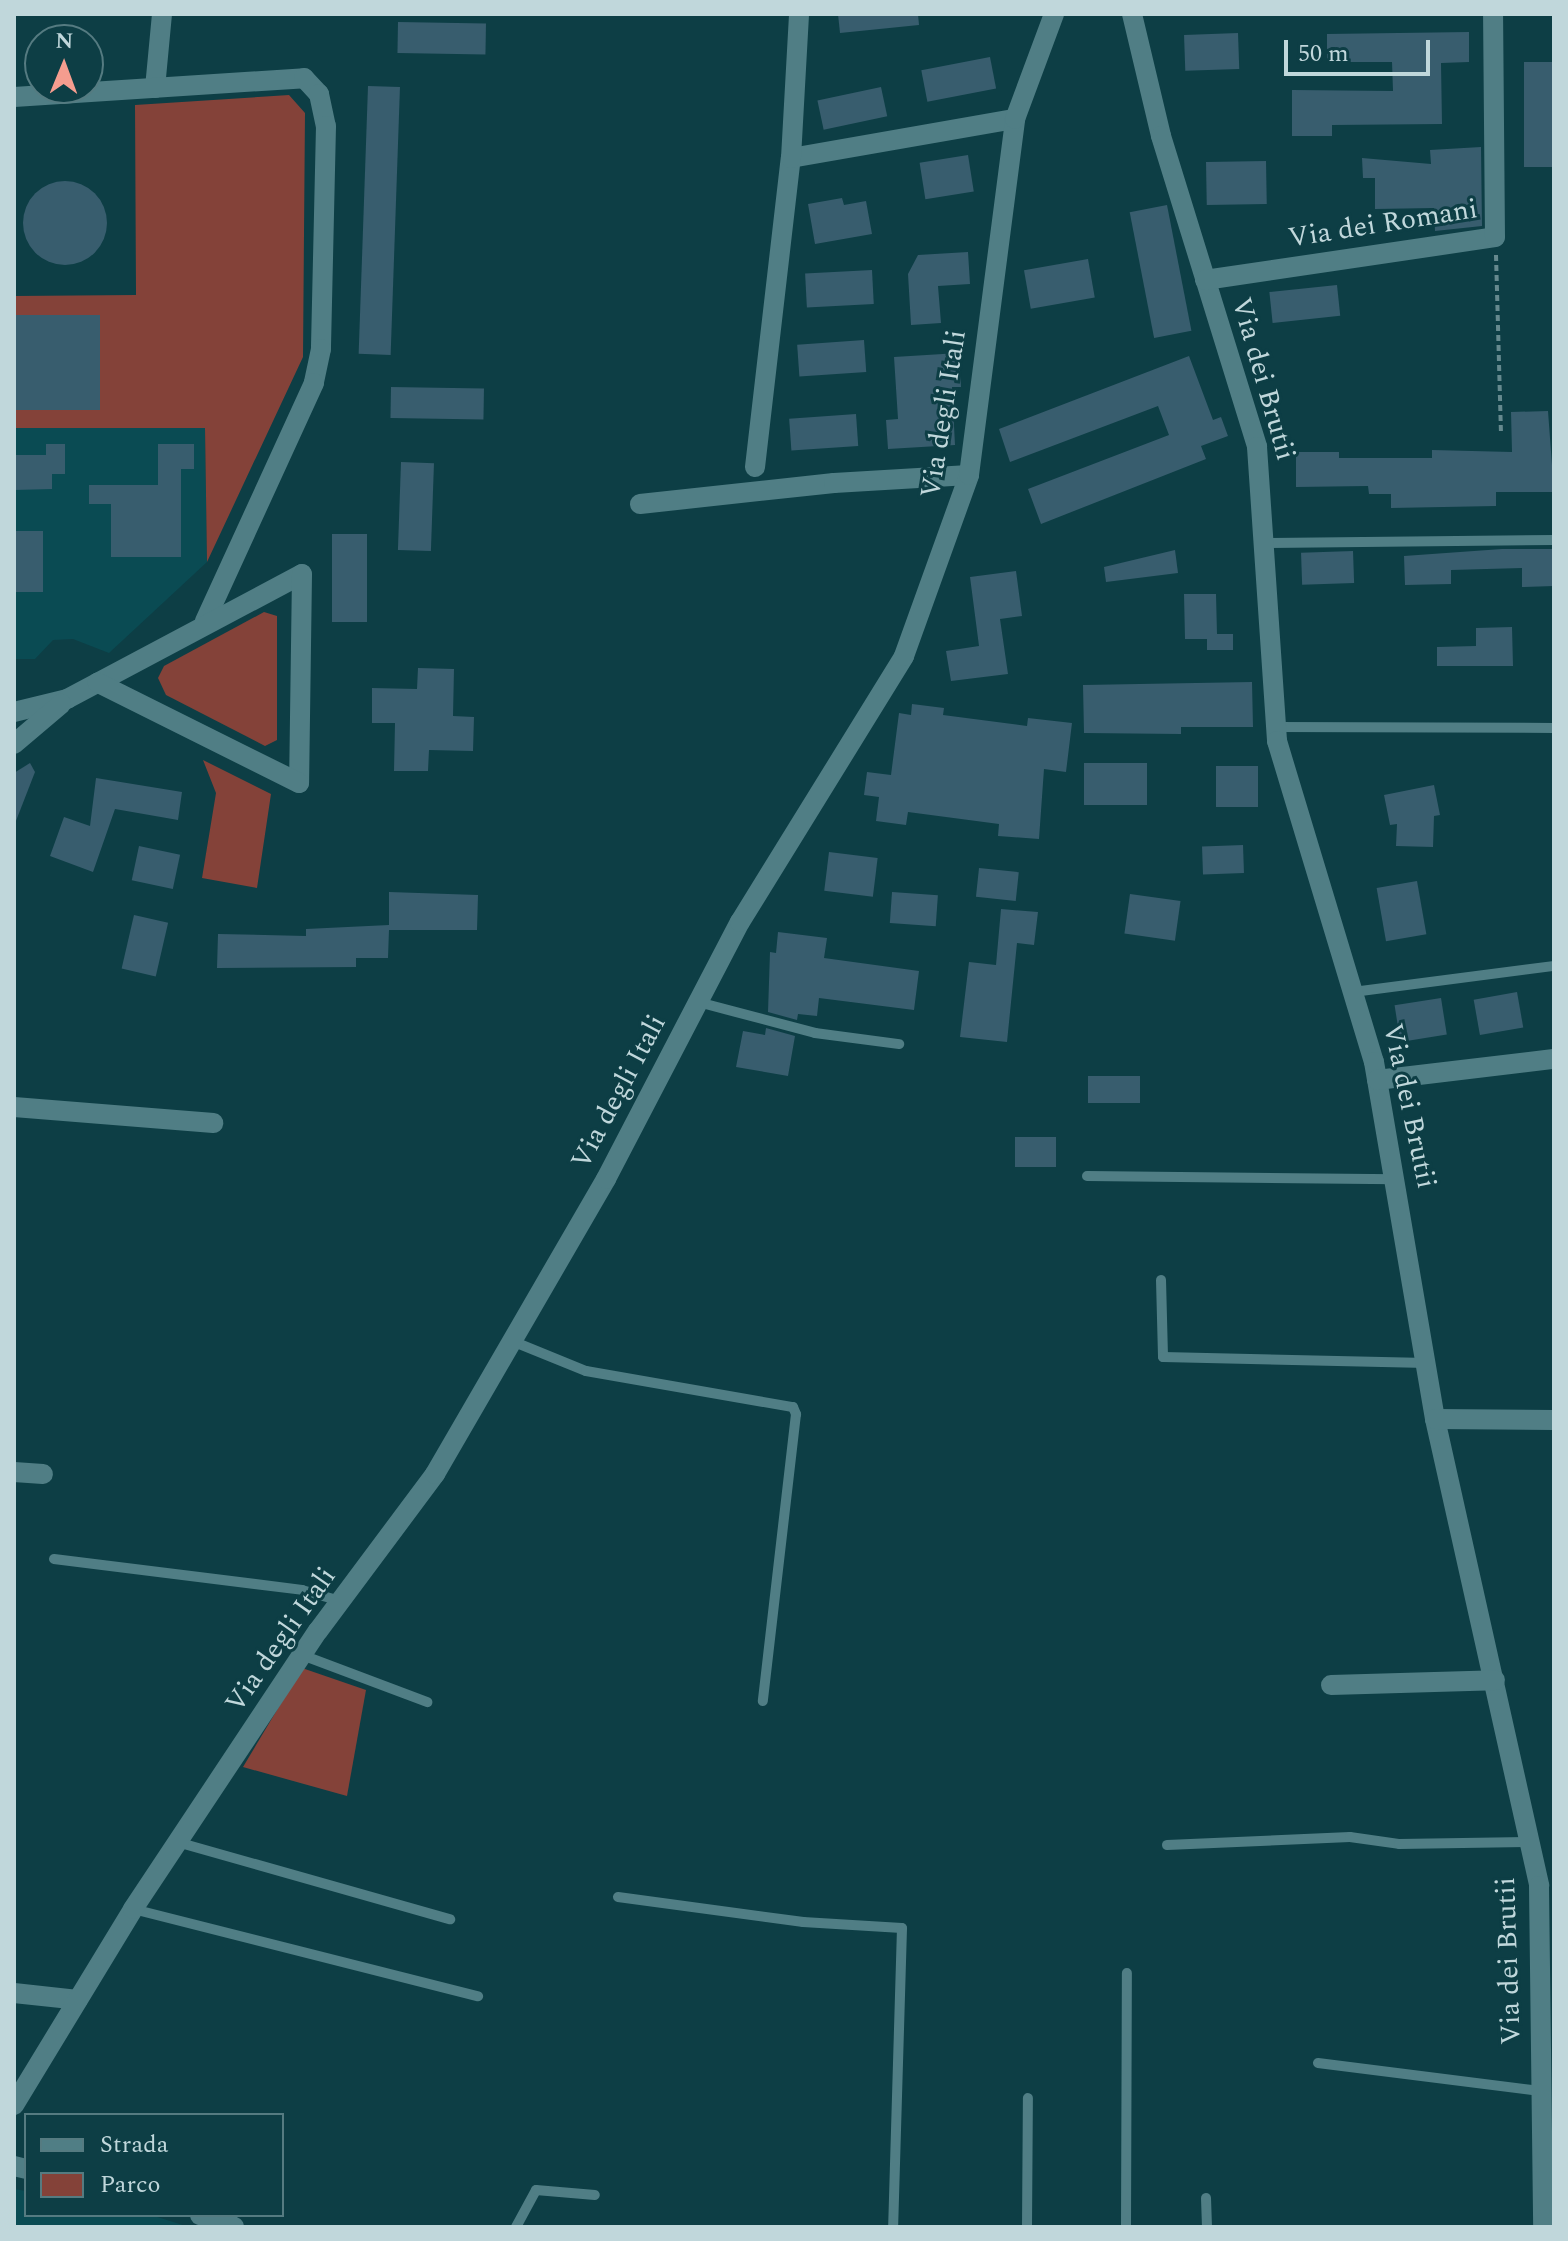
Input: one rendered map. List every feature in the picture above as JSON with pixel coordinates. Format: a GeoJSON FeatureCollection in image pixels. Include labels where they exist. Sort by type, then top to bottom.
{"type":"FeatureCollection","features":[{"type":"Feature","properties":{"kind":"street"},"geometry":{"type":"LineString","coordinates":[[155,88],[162,14]]}},
{"type":"Feature","properties":{"kind":"street"},"geometry":{"type":"LineString","coordinates":[[755,467],[791,158],[799,14]]}},
{"type":"Feature","properties":{"kind":"street","name":"Via degli Itali"},"geometry":{"type":"LineString","coordinates":[[14,2105],[177,1842],[302,1655],[435,1474],[606,1179],[740,922],[904,656],[969,475],[1015,119],[1054,14]]}},
{"type":"Feature","properties":{"kind":"street","name":"Via dei Brutii"},"geometry":{"type":"LineString","coordinates":[[1132,14],[1161,136],[1257,447],[1275,727],[1377,1080],[1397,1179],[1435,1419],[1529,1842],[1546,1886],[1540,2091],[1543,2227]]}},
{"type":"Feature","properties":{"kind":"street","name":"Via dei Romani"},"geometry":{"type":"LineString","coordinates":[[1205,280],[1495,237],[1493,14]]}},
{"type":"Feature","properties":{"kind":"street"},"geometry":{"type":"LineString","coordinates":[[14,97],[304,78],[319,94],[326,126],[321,349],[314,383],[205,621]]}},
{"type":"Feature","properties":{"kind":"street"},"geometry":{"type":"LineString","coordinates":[[791,158],[1015,119]]}},
{"type":"Feature","properties":{"kind":"street"},"geometry":{"type":"LineString","coordinates":[[640,504],[834,483],[969,475]]}},
{"type":"Feature","properties":{"kind":"street"},"geometry":{"type":"LineString","coordinates":[[14,744],[67,699],[205,621],[302,574],[299,783],[98,683]]}},
{"type":"Feature","properties":{"kind":"street"},"geometry":{"type":"LineString","coordinates":[[14,712],[67,699]]}},
{"type":"Feature","properties":{"kind":"street"},"geometry":{"type":"LineString","coordinates":[[1377,1080],[1554,1059]]}},
{"type":"Feature","properties":{"kind":"street"},"geometry":{"type":"LineString","coordinates":[[14,1107],[213,1123]]}},
{"type":"Feature","properties":{"kind":"street"},"geometry":{"type":"LineString","coordinates":[[1435,1419],[1554,1420]]}},
{"type":"Feature","properties":{"kind":"street"},"geometry":{"type":"LineString","coordinates":[[14,1472],[43,1474]]}},
{"type":"Feature","properties":{"kind":"street"},"geometry":{"type":"LineString","coordinates":[[1331,1685],[1495,1680]]}},
{"type":"Feature","properties":{"kind":"street"},"geometry":{"type":"LineString","coordinates":[[14,1993],[78,2000]]}},
{"type":"Feature","properties":{"kind":"street"},"geometry":{"type":"LineString","coordinates":[[205,2217],[230,2226]]}},
{"type":"Feature","properties":{"kind":"lane"},"geometry":{"type":"LineString","coordinates":[[1265,543],[1554,540]]}},
{"type":"Feature","properties":{"kind":"lane"},"geometry":{"type":"LineString","coordinates":[[1275,727],[1554,728]]}},
{"type":"Feature","properties":{"kind":"lane"},"geometry":{"type":"LineString","coordinates":[[1353,992],[1554,966]]}},
{"type":"Feature","properties":{"kind":"lane"},"geometry":{"type":"LineString","coordinates":[[698,1002],[815,1033],[899,1044]]}},
{"type":"Feature","properties":{"kind":"lane"},"geometry":{"type":"LineString","coordinates":[[1087,1176],[1397,1179]]}},
{"type":"Feature","properties":{"kind":"lane"},"geometry":{"type":"LineString","coordinates":[[1161,1280],[1163,1357],[1427,1363]]}},
{"type":"Feature","properties":{"kind":"lane"},"geometry":{"type":"LineString","coordinates":[[512,1341],[586,1371],[793,1407],[796,1414],[763,1701]]}},
{"type":"Feature","properties":{"kind":"lane"},"geometry":{"type":"LineString","coordinates":[[54,1559],[302,1590],[340,1601]]}},
{"type":"Feature","properties":{"kind":"lane"},"geometry":{"type":"LineString","coordinates":[[302,1655],[427,1702]]}},
{"type":"Feature","properties":{"kind":"lane"},"geometry":{"type":"LineString","coordinates":[[1167,1845],[1350,1837],[1399,1844],[1529,1842]]}},
{"type":"Feature","properties":{"kind":"lane"},"geometry":{"type":"LineString","coordinates":[[177,1842],[450,1919]]}},
{"type":"Feature","properties":{"kind":"lane"},"geometry":{"type":"LineString","coordinates":[[618,1897],[803,1922],[902,1928],[893,2227]]}},
{"type":"Feature","properties":{"kind":"lane"},"geometry":{"type":"LineString","coordinates":[[133,1909],[478,1996]]}},
{"type":"Feature","properties":{"kind":"lane"},"geometry":{"type":"LineString","coordinates":[[1126,2227],[1127,1973]]}},
{"type":"Feature","properties":{"kind":"lane"},"geometry":{"type":"LineString","coordinates":[[1318,2063],[1540,2091]]}},
{"type":"Feature","properties":{"kind":"lane"},"geometry":{"type":"LineString","coordinates":[[1027,2227],[1028,2098]]}},
{"type":"Feature","properties":{"kind":"lane"},"geometry":{"type":"LineString","coordinates":[[516,2227],[536,2190],[595,2195]]}},
{"type":"Feature","properties":{"kind":"lane"},"geometry":{"type":"LineString","coordinates":[[1206,2198],[1207,2227]]}},
{"type":"Feature","properties":{"kind":"path"},"geometry":{"type":"LineString","coordinates":[[1495,237],[1501,432]]}},
{"type":"Feature","properties":{"kind":"shaded area"},"geometry":{"type":"Polygon","coordinates":[[[205,427],[207,562],[109,653],[73,639],[53,640],[35,659],[14,659],[14,428],[205,427]]]}},
{"type":"Feature","properties":{"kind":"shaded area"},"geometry":{"type":"Polygon","coordinates":[[[14,2189],[24,2191],[24,2217],[157,2217],[189,2227],[14,2227],[14,2189]]]}},
{"type":"Feature","properties":{"kind":"green space"},"geometry":{"type":"Polygon","coordinates":[[[289,95],[305,113],[303,357],[207,562],[205,428],[14,428],[14,296],[136,295],[135,105],[289,95]]]}},
{"type":"Feature","properties":{"kind":"green space"},"geometry":{"type":"Polygon","coordinates":[[[264,612],[277,616],[277,740],[265,746],[166,695],[158,678],[164,666],[264,612]]]}},
{"type":"Feature","properties":{"kind":"green space"},"geometry":{"type":"Polygon","coordinates":[[[203,760],[271,794],[257,888],[202,878],[216,793],[203,760]]]}},
{"type":"Feature","properties":{"kind":"green space"},"geometry":{"type":"Polygon","coordinates":[[[302,1668],[366,1690],[347,1796],[243,1767],[302,1668]]]}},
{"type":"Feature","properties":{"kind":"building"},"geometry":{"type":"Polygon","coordinates":[[[838,14],[918,14],[919,25],[840,33],[838,14]]]}},
{"type":"Feature","properties":{"kind":"building"},"geometry":{"type":"Polygon","coordinates":[[[398,22],[486,24],[485,55],[397,53],[398,22]]]}},
{"type":"Feature","properties":{"kind":"building"},"geometry":{"type":"Polygon","coordinates":[[[1469,32],[1469,62],[1441,63],[1442,124],[1332,125],[1332,136],[1292,136],[1292,90],[1393,91],[1392,62],[1327,62],[1327,34],[1469,32]]]}},
{"type":"Feature","properties":{"kind":"building"},"geometry":{"type":"Polygon","coordinates":[[[1238,33],[1239,69],[1185,71],[1184,35],[1238,33]]]}},
{"type":"Feature","properties":{"kind":"building"},"geometry":{"type":"Polygon","coordinates":[[[990,57],[996,88],[927,102],[921,70],[990,57]]]}},
{"type":"Feature","properties":{"kind":"building"},"geometry":{"type":"Polygon","coordinates":[[[1524,62],[1554,62],[1554,167],[1524,167],[1524,62]]]}},
{"type":"Feature","properties":{"kind":"building"},"geometry":{"type":"Polygon","coordinates":[[[368,86],[400,87],[391,355],[359,354],[368,86]]]}},
{"type":"Feature","properties":{"kind":"building"},"geometry":{"type":"Polygon","coordinates":[[[881,87],[887,116],[824,130],[817,101],[881,87]]]}},
{"type":"Feature","properties":{"kind":"building"},"geometry":{"type":"Polygon","coordinates":[[[1481,147],[1482,226],[1435,231],[1434,208],[1375,209],[1375,178],[1363,178],[1362,158],[1431,164],[1430,150],[1481,147]]]}},
{"type":"Feature","properties":{"kind":"building"},"geometry":{"type":"Polygon","coordinates":[[[968,155],[974,192],[925,199],[920,163],[968,155]]]}},
{"type":"Feature","properties":{"kind":"building"},"geometry":{"type":"Polygon","coordinates":[[[1266,161],[1267,204],[1207,205],[1206,162],[1266,161]]]}},
{"type":"Feature","properties":{"kind":"building"},"geometry":{"type":"Polygon","coordinates":[[[57,181],[73,181],[89,188],[100,199],[107,223],[104,239],[95,253],[73,265],[57,265],[41,258],[30,247],[23,231],[23,215],[30,199],[41,188],[57,181]]]}},
{"type":"Feature","properties":{"kind":"building"},"geometry":{"type":"Polygon","coordinates":[[[842,198],[844,205],[866,201],[872,234],[815,244],[808,204],[842,198]]]}},
{"type":"Feature","properties":{"kind":"building"},"geometry":{"type":"Polygon","coordinates":[[[1167,205],[1191,331],[1154,338],[1130,212],[1167,205]]]}},
{"type":"Feature","properties":{"kind":"building"},"geometry":{"type":"Polygon","coordinates":[[[968,252],[970,284],[938,286],[941,323],[911,325],[908,274],[918,255],[968,252]]]}},
{"type":"Feature","properties":{"kind":"building"},"geometry":{"type":"Polygon","coordinates":[[[1088,259],[1095,297],[1031,309],[1024,270],[1088,259]]]}},
{"type":"Feature","properties":{"kind":"building"},"geometry":{"type":"Polygon","coordinates":[[[872,270],[874,304],[807,307],[805,274],[872,270]]]}},
{"type":"Feature","properties":{"kind":"building"},"geometry":{"type":"Polygon","coordinates":[[[1337,285],[1340,316],[1273,323],[1269,292],[1337,285]]]}},
{"type":"Feature","properties":{"kind":"building"},"geometry":{"type":"Polygon","coordinates":[[[14,315],[100,315],[100,410],[14,410],[14,315]]]}},
{"type":"Feature","properties":{"kind":"building"},"geometry":{"type":"Polygon","coordinates":[[[864,340],[866,372],[799,377],[797,345],[864,340]]]}},
{"type":"Feature","properties":{"kind":"building"},"geometry":{"type":"Polygon","coordinates":[[[959,353],[961,387],[952,387],[955,445],[888,449],[886,420],[898,419],[894,357],[959,353]]]}},
{"type":"Feature","properties":{"kind":"building"},"geometry":{"type":"Polygon","coordinates":[[[1189,356],[1213,420],[1221,417],[1228,436],[1201,446],[1206,459],[1041,524],[1028,489],[1169,435],[1158,406],[1010,462],[999,429],[1189,356]]]}},
{"type":"Feature","properties":{"kind":"building"},"geometry":{"type":"Polygon","coordinates":[[[391,387],[484,389],[483,420],[390,418],[391,387]]]}},
{"type":"Feature","properties":{"kind":"building"},"geometry":{"type":"Polygon","coordinates":[[[1548,411],[1554,492],[1496,492],[1496,506],[1391,508],[1391,494],[1369,494],[1368,486],[1296,487],[1296,452],[1339,452],[1339,458],[1432,458],[1432,450],[1512,452],[1511,412],[1548,411]]]}},
{"type":"Feature","properties":{"kind":"building"},"geometry":{"type":"Polygon","coordinates":[[[856,414],[858,446],[791,451],[789,419],[856,414]]]}},
{"type":"Feature","properties":{"kind":"building"},"geometry":{"type":"Polygon","coordinates":[[[46,444],[65,444],[65,474],[52,474],[52,489],[14,490],[14,455],[46,455],[46,444]]]}},
{"type":"Feature","properties":{"kind":"building"},"geometry":{"type":"Polygon","coordinates":[[[158,444],[194,444],[194,469],[181,469],[181,557],[111,557],[111,504],[89,504],[89,485],[158,485],[158,444]]]}},
{"type":"Feature","properties":{"kind":"building"},"geometry":{"type":"Polygon","coordinates":[[[401,462],[434,463],[431,551],[398,550],[401,462]]]}},
{"type":"Feature","properties":{"kind":"building"},"geometry":{"type":"Polygon","coordinates":[[[14,531],[43,531],[43,592],[14,592],[14,531]]]}},
{"type":"Feature","properties":{"kind":"building"},"geometry":{"type":"Polygon","coordinates":[[[332,534],[367,534],[367,622],[332,622],[332,534]]]}},
{"type":"Feature","properties":{"kind":"building"},"geometry":{"type":"Polygon","coordinates":[[[1502,549],[1554,549],[1554,586],[1522,587],[1522,568],[1451,570],[1451,584],[1405,585],[1404,556],[1502,549]]]}},
{"type":"Feature","properties":{"kind":"building"},"geometry":{"type":"Polygon","coordinates":[[[1175,550],[1178,573],[1106,582],[1104,567],[1175,550]]]}},
{"type":"Feature","properties":{"kind":"building"},"geometry":{"type":"Polygon","coordinates":[[[1353,551],[1354,583],[1302,585],[1301,553],[1353,551]]]}},
{"type":"Feature","properties":{"kind":"building"},"geometry":{"type":"Polygon","coordinates":[[[1016,571],[1022,616],[1000,619],[1008,674],[951,681],[946,651],[979,646],[970,577],[1016,571]]]}},
{"type":"Feature","properties":{"kind":"building"},"geometry":{"type":"Polygon","coordinates":[[[1184,594],[1216,594],[1217,634],[1233,634],[1233,650],[1207,650],[1207,639],[1185,639],[1184,594]]]}},
{"type":"Feature","properties":{"kind":"building"},"geometry":{"type":"Polygon","coordinates":[[[1512,627],[1513,666],[1437,666],[1437,647],[1476,646],[1476,628],[1512,627]]]}},
{"type":"Feature","properties":{"kind":"building"},"geometry":{"type":"Polygon","coordinates":[[[418,668],[454,669],[453,716],[474,717],[473,751],[429,750],[428,771],[394,771],[395,723],[372,723],[372,688],[417,689],[418,668]]]}},
{"type":"Feature","properties":{"kind":"building"},"geometry":{"type":"Polygon","coordinates":[[[1252,682],[1253,727],[1181,727],[1181,734],[1084,733],[1083,685],[1252,682]]]}},
{"type":"Feature","properties":{"kind":"building"},"geometry":{"type":"Polygon","coordinates":[[[912,704],[944,708],[943,715],[1027,726],[1028,718],[1072,723],[1066,772],[1044,769],[1039,839],[998,836],[999,824],[908,812],[906,825],[876,821],[879,797],[864,795],[867,772],[891,775],[899,713],[911,715],[912,704]]]}},
{"type":"Feature","properties":{"kind":"building"},"geometry":{"type":"Polygon","coordinates":[[[30,763],[35,772],[14,826],[14,773],[30,763]]]}},
{"type":"Feature","properties":{"kind":"building"},"geometry":{"type":"Polygon","coordinates":[[[1084,763],[1147,763],[1147,805],[1084,805],[1084,763]]]}},
{"type":"Feature","properties":{"kind":"building"},"geometry":{"type":"Polygon","coordinates":[[[1216,766],[1258,766],[1258,807],[1216,807],[1216,766]]]}},
{"type":"Feature","properties":{"kind":"building"},"geometry":{"type":"Polygon","coordinates":[[[96,778],[182,792],[178,820],[115,809],[93,872],[50,856],[64,817],[90,826],[96,778]]]}},
{"type":"Feature","properties":{"kind":"building"},"geometry":{"type":"Polygon","coordinates":[[[1434,785],[1440,815],[1434,816],[1433,847],[1396,846],[1397,824],[1390,825],[1384,795],[1434,785]]]}},
{"type":"Feature","properties":{"kind":"building"},"geometry":{"type":"Polygon","coordinates":[[[1243,845],[1244,873],[1203,874],[1202,846],[1243,845]]]}},
{"type":"Feature","properties":{"kind":"building"},"geometry":{"type":"Polygon","coordinates":[[[139,846],[180,855],[173,889],[132,880],[139,846]]]}},
{"type":"Feature","properties":{"kind":"building"},"geometry":{"type":"Polygon","coordinates":[[[829,852],[878,858],[873,897],[824,891],[829,852]]]}},
{"type":"Feature","properties":{"kind":"building"},"geometry":{"type":"Polygon","coordinates":[[[979,868],[1019,872],[1016,901],[976,897],[979,868]]]}},
{"type":"Feature","properties":{"kind":"building"},"geometry":{"type":"Polygon","coordinates":[[[1417,881],[1426,934],[1386,941],[1377,888],[1417,881]]]}},
{"type":"Feature","properties":{"kind":"building"},"geometry":{"type":"Polygon","coordinates":[[[389,892],[478,895],[477,930],[389,930],[388,958],[356,958],[356,967],[217,968],[218,934],[306,936],[306,929],[389,925],[389,892]]]}},
{"type":"Feature","properties":{"kind":"building"},"geometry":{"type":"Polygon","coordinates":[[[892,892],[938,895],[936,926],[890,923],[892,892]]]}},
{"type":"Feature","properties":{"kind":"building"},"geometry":{"type":"Polygon","coordinates":[[[1130,894],[1181,901],[1175,941],[1124,934],[1130,894]]]}},
{"type":"Feature","properties":{"kind":"building"},"geometry":{"type":"Polygon","coordinates":[[[1001,909],[1038,912],[1034,945],[1017,943],[1007,1042],[960,1037],[969,962],[996,965],[1001,909]]]}},
{"type":"Feature","properties":{"kind":"building"},"geometry":{"type":"Polygon","coordinates":[[[134,915],[168,923],[156,976],[122,969],[134,915]]]}},
{"type":"Feature","properties":{"kind":"building"},"geometry":{"type":"Polygon","coordinates":[[[778,932],[827,938],[824,958],[919,971],[914,1010],[819,998],[817,1016],[798,1014],[797,1020],[768,1012],[770,952],[776,953],[778,932]]]}},
{"type":"Feature","properties":{"kind":"building"},"geometry":{"type":"Polygon","coordinates":[[[1517,992],[1523,1027],[1480,1035],[1474,1000],[1517,992]]]}},
{"type":"Feature","properties":{"kind":"building"},"geometry":{"type":"Polygon","coordinates":[[[1441,998],[1447,1035],[1400,1042],[1395,1005],[1441,998]]]}},
{"type":"Feature","properties":{"kind":"building"},"geometry":{"type":"Polygon","coordinates":[[[766,1028],[795,1036],[788,1076],[736,1067],[743,1031],[765,1035],[766,1028]]]}},
{"type":"Feature","properties":{"kind":"building"},"geometry":{"type":"Polygon","coordinates":[[[1088,1076],[1140,1076],[1140,1103],[1088,1103],[1088,1076]]]}},
{"type":"Feature","properties":{"kind":"building"},"geometry":{"type":"Polygon","coordinates":[[[1015,1137],[1056,1137],[1056,1167],[1015,1167],[1015,1137]]]}}]}
